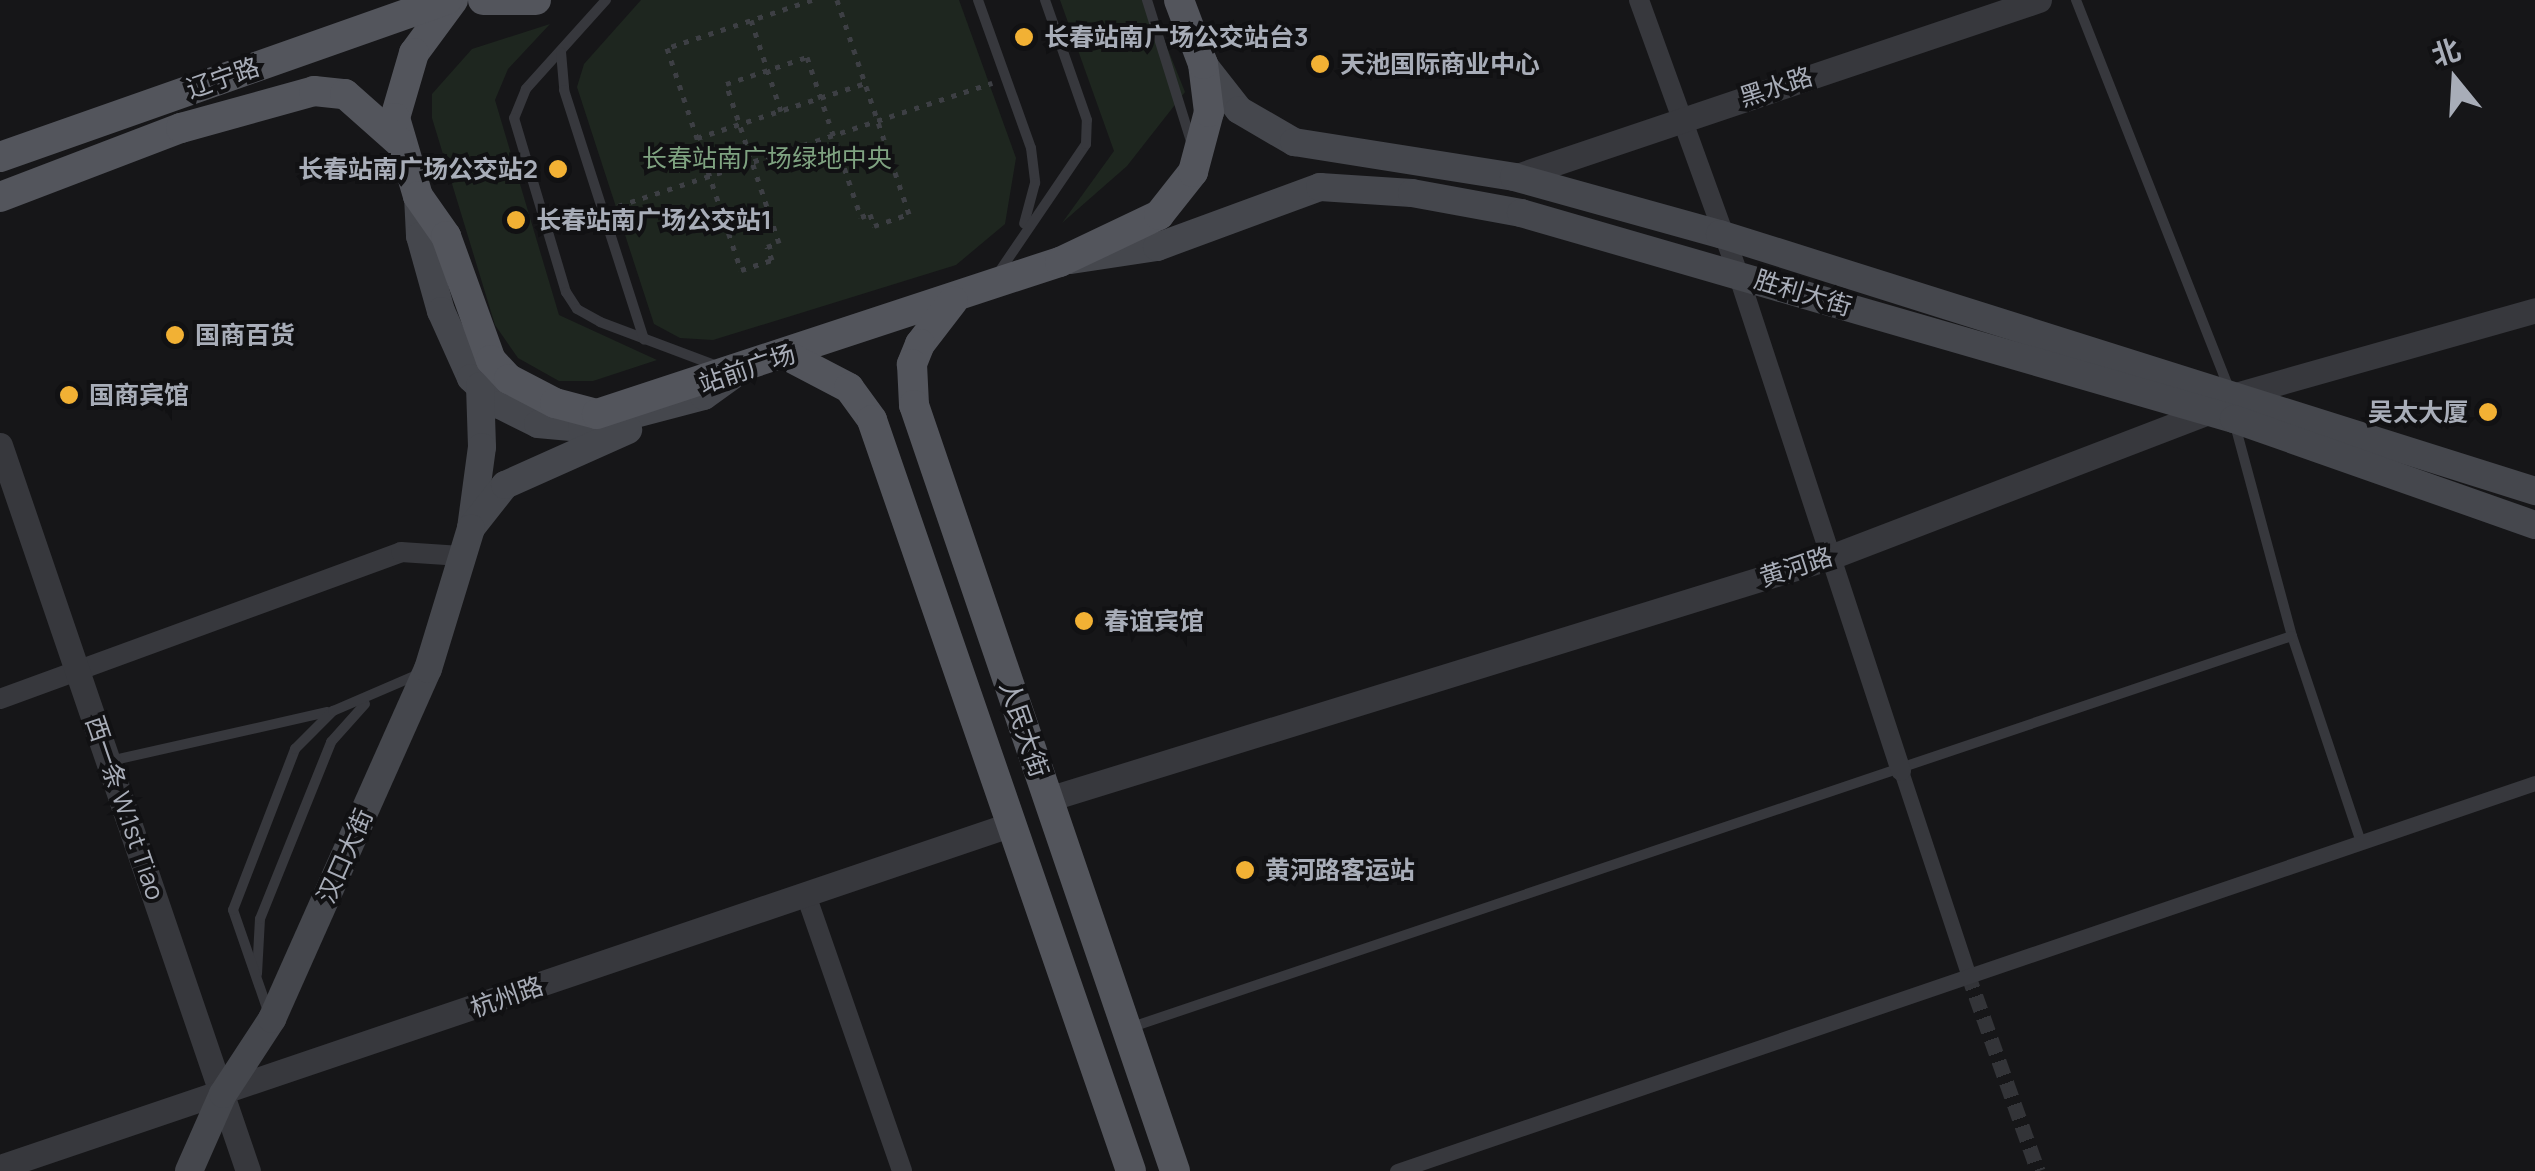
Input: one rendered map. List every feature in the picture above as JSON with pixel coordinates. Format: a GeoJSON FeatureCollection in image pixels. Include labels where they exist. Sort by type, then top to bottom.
{"type":"FeatureCollection","features":[{"type":"Feature","properties":{"kind":"main road","name":"站前广场"},"geometry":{"type":"LineString","coordinates":[[450,0],[403,79],[396,118],[418,196],[446,236],[480,341],[509,379],[565,407],[597,414],[736,372],[1060,262],[1140,229],[1177,196],[1193,172],[1209,112],[1202,64],[1180,0]]}},
{"type":"Feature","properties":{"kind":"main road","name":"辽宁路"},"geometry":{"type":"LineString","coordinates":[[0,158],[450,0]]}},
{"type":"Feature","properties":{"kind":"main road"},"geometry":{"type":"LineString","coordinates":[[483,0],[536,0]]}},
{"type":"Feature","properties":{"kind":"main road","name":"胜利大街"},"geometry":{"type":"LineString","coordinates":[[1202,64],[1239,110],[1294,142],[1514,178],[1720,234],[2233,408],[2535,525]]}},
{"type":"Feature","properties":{"kind":"main road","name":"辽宁路"},"geometry":{"type":"LineString","coordinates":[[0,198],[181,128],[314,91],[345,94],[400,142]]}},
{"type":"Feature","properties":{"kind":"main road","name":"胜利大街"},"geometry":{"type":"LineString","coordinates":[[1060,262],[1157,246],[1320,187],[1412,193],[1522,213],[2206,414],[2233,408],[2535,490]]}},
{"type":"Feature","properties":{"kind":"main road"},"geometry":{"type":"LineString","coordinates":[[418,196],[420,236],[441,311],[480,386],[482,447],[471,528]]}},
{"type":"Feature","properties":{"kind":"main road","name":"人民大街"},"geometry":{"type":"LineString","coordinates":[[958,296],[920,344],[912,364],[914,405],[1175,1171]]}},
{"type":"Feature","properties":{"kind":"main road","name":"人民大街"},"geometry":{"type":"LineString","coordinates":[[786,355],[849,388],[872,420],[1131,1171]]}},
{"type":"Feature","properties":{"kind":"main road"},"geometry":{"type":"LineString","coordinates":[[480,386],[538,424],[582,428],[648,414],[704,396],[736,372]]}},
{"type":"Feature","properties":{"kind":"main road"},"geometry":{"type":"LineString","coordinates":[[471,528],[505,485],[535,466],[608,442],[648,414]]}},
{"type":"Feature","properties":{"kind":"main road","name":"汉口大街"},"geometry":{"type":"LineString","coordinates":[[189,1171],[223,1094],[272,1019],[428,668],[471,528]]}},
{"type":"Feature","properties":{"kind":"street"},"geometry":{"type":"LineString","coordinates":[[1640,0],[1720,234],[1738,274],[1828,558],[1968,974]]}},
{"type":"Feature","properties":{"kind":"street","name":"黑水路"},"geometry":{"type":"LineString","coordinates":[[1514,178],[2039,0]]}},
{"type":"Feature","properties":{"kind":"street"},"geometry":{"type":"LineString","coordinates":[[2233,408],[2535,310]]}},
{"type":"Feature","properties":{"kind":"street","name":"黄河路"},"geometry":{"type":"LineString","coordinates":[[1048,799],[1828,558],[2206,414]]}},
{"type":"Feature","properties":{"kind":"street","name":"西一条 W.1st Tiao"},"geometry":{"type":"LineString","coordinates":[[0,445],[248,1171]]}},
{"type":"Feature","properties":{"kind":"street"},"geometry":{"type":"LineString","coordinates":[[0,699],[401,552],[462,556]]}},
{"type":"Feature","properties":{"kind":"street"},"geometry":{"type":"LineString","coordinates":[[1396,1171],[2535,783]]}},
{"type":"Feature","properties":{"kind":"street","name":"杭州路"},"geometry":{"type":"LineString","coordinates":[[0,1167],[1012,824]]}},
{"type":"Feature","properties":{"kind":"street"},"geometry":{"type":"LineString","coordinates":[[806,895],[902,1171]]}},
{"type":"Feature","properties":{"kind":"lane"},"geometry":{"type":"LineString","coordinates":[[606,0],[526,89],[514,118],[566,292],[577,309],[736,372]]}},
{"type":"Feature","properties":{"kind":"lane"},"geometry":{"type":"LineString","coordinates":[[978,0],[1030,148],[1034,183],[1022,230]]}},
{"type":"Feature","properties":{"kind":"lane"},"geometry":{"type":"LineString","coordinates":[[992,284],[1022,230],[1086,144],[1087,120],[1044,0]]}},
{"type":"Feature","properties":{"kind":"lane"},"geometry":{"type":"LineString","coordinates":[[1146,0],[1190,131],[1193,172]]}},
{"type":"Feature","properties":{"kind":"lane"},"geometry":{"type":"LineString","coordinates":[[2076,0],[2233,408],[2292,636],[2361,842]]}},
{"type":"Feature","properties":{"kind":"lane"},"geometry":{"type":"LineString","coordinates":[[560,52],[564,90],[644,338]]}},
{"type":"Feature","properties":{"kind":"lane"},"geometry":{"type":"LineString","coordinates":[[1126,1029],[1901,771],[2292,636]]}},
{"type":"Feature","properties":{"kind":"lane"},"geometry":{"type":"LineString","coordinates":[[259,987],[254,948],[260,918],[330,742],[354,710],[428,668]]}},
{"type":"Feature","properties":{"kind":"lane"},"geometry":{"type":"LineString","coordinates":[[109,762],[334,711],[378,695]]}},
{"type":"Feature","properties":{"kind":"lane"},"geometry":{"type":"LineString","coordinates":[[272,1019],[233,910],[238,886],[295,749],[334,711]]}},
{"type":"Feature","properties":{"kind":"path"},"geometry":{"type":"LineString","coordinates":[[812,0],[667,48],[741,270],[772,260],[767,247],[780,243],[726,84],[807,57],[861,217],[870,214],[874,226],[908,214],[837,0]]}},
{"type":"Feature","properties":{"kind":"path"},"geometry":{"type":"LineString","coordinates":[[751,20],[781,111]]}},
{"type":"Feature","properties":{"kind":"path"},"geometry":{"type":"LineString","coordinates":[[603,211],[1006,78]]}},
{"type":"Feature","properties":{"kind":"path"},"geometry":{"type":"LineString","coordinates":[[698,138],[865,83]]}},
{"type":"Feature","properties":{"kind":"green space","name":"长春站南广场绿地中央"},"geometry":{"type":"Polygon","coordinates":[[[641,0],[959,0],[1016,158],[1005,224],[956,265],[713,340],[680,338],[654,324],[577,87],[584,64],[641,0]]]}},
{"type":"Feature","properties":{"kind":"green space"},"geometry":{"type":"Polygon","coordinates":[[[1060,0],[1148,0],[1185,92],[1127,166],[1062,223],[1114,151],[1060,0]]]}},
{"type":"Feature","properties":{"kind":"green space"},"geometry":{"type":"Polygon","coordinates":[[[550,24],[508,69],[495,100],[559,315],[657,360],[593,381],[559,381],[518,358],[495,325],[432,118],[432,94],[472,49],[550,24]]]}},
{"type":"Feature","properties":{"kind":"tunnel"},"geometry":{"type":"LineString","coordinates":[[1968,974],[2038,1171]]}},
{"type":"Feature","properties":{"kind":"place","name":"长春站南广场公交站台3"},"geometry":{"type":"Point","coordinates":[1024,37]}},
{"type":"Feature","properties":{"kind":"place","name":"天池国际商业中心"},"geometry":{"type":"Point","coordinates":[1320,64]}},
{"type":"Feature","properties":{"kind":"place","name":"长春站南广场公交站2"},"geometry":{"type":"Point","coordinates":[558,169]}},
{"type":"Feature","properties":{"kind":"place","name":"长春站南广场公交站1"},"geometry":{"type":"Point","coordinates":[516,220]}},
{"type":"Feature","properties":{"kind":"place","name":"国商百货"},"geometry":{"type":"Point","coordinates":[175,335]}},
{"type":"Feature","properties":{"kind":"place","name":"国商宾馆"},"geometry":{"type":"Point","coordinates":[69,395]}},
{"type":"Feature","properties":{"kind":"place","name":"吴太大厦"},"geometry":{"type":"Point","coordinates":[2488,412]}},
{"type":"Feature","properties":{"kind":"place","name":"春谊宾馆"},"geometry":{"type":"Point","coordinates":[1084,621]}},
{"type":"Feature","properties":{"kind":"place","name":"黄河路客运站"},"geometry":{"type":"Point","coordinates":[1245,870]}}]}
